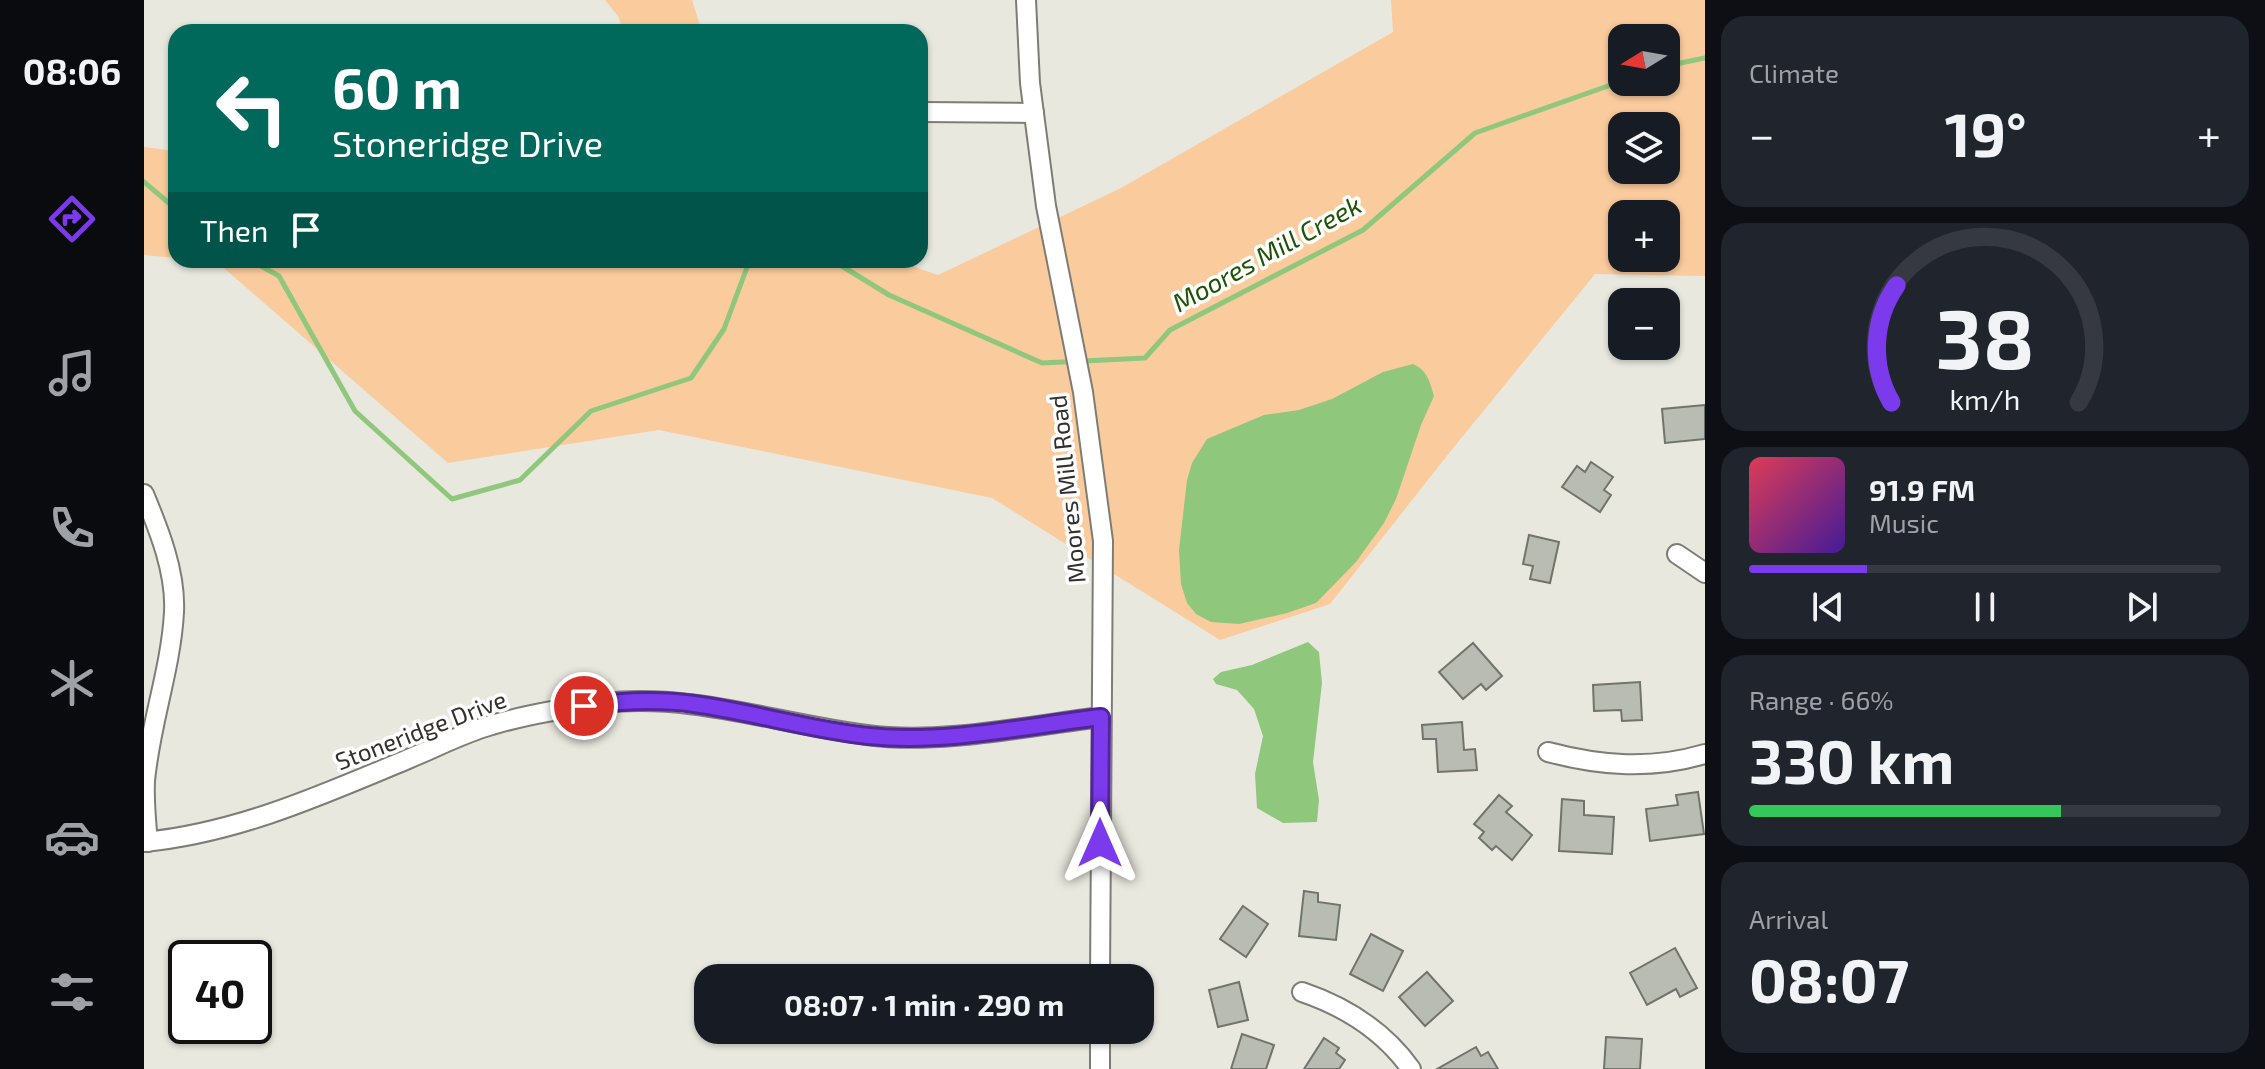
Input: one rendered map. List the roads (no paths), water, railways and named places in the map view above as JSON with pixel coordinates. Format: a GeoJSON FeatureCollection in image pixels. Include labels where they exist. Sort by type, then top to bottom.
{"type":"FeatureCollection","features":[{"type":"Feature","properties":{"kind":"street","name":"Moores Mill Road"},"geometry":{"type":"LineString","coordinates":[[1026,0],[1030,83],[1046,206],[1083,392],[1103,541],[1100,964]]}},
{"type":"Feature","properties":{"kind":"street"},"geometry":{"type":"LineString","coordinates":[[928,112],[1034,113]]}},
{"type":"Feature","properties":{"kind":"street"},"geometry":{"type":"LineString","coordinates":[[144,494],[156,521],[171,575],[174,610],[166,679],[145,782],[146,842]]}},
{"type":"Feature","properties":{"kind":"street"},"geometry":{"type":"LineString","coordinates":[[1677,554],[1705,573]]}},
{"type":"Feature","properties":{"kind":"street","name":"Stoneridge Drive"},"geometry":{"type":"LineString","coordinates":[[146,842],[239,824],[291,808],[488,726],[538,713],[607,703],[659,701],[693,704],[867,736],[902,738],[955,735],[1101,717]]}},
{"type":"Feature","properties":{"kind":"street"},"geometry":{"type":"LineString","coordinates":[[1548,752],[1582,761],[1621,766],[1640,766],[1705,754]]}},
{"type":"Feature","properties":{"kind":"street"},"geometry":{"type":"LineString","coordinates":[[1302,992],[1338,1006],[1366,1023],[1391,1045],[1411,1069]]}},
{"type":"Feature","properties":{"kind":"street"},"geometry":{"type":"LineString","coordinates":[[1100,1044],[1100,1069]]}},
{"type":"Feature","properties":{"kind":"waterway","name":"Moores Mill Creek"},"geometry":{"type":"LineString","coordinates":[[1680,63],[1705,58]]}},
{"type":"Feature","properties":{"kind":"waterway","name":"Moores Mill Creek"},"geometry":{"type":"LineString","coordinates":[[845,268],[889,295],[1042,363],[1145,358],[1170,330],[1363,230],[1475,133],[1608,86]]}},
{"type":"Feature","properties":{"kind":"waterway","name":"Moores Mill Creek"},"geometry":{"type":"LineString","coordinates":[[144,182],[168,202]]}},
{"type":"Feature","properties":{"kind":"waterway","name":"Moores Mill Creek"},"geometry":{"type":"LineString","coordinates":[[264,268],[279,276],[355,411],[452,499],[520,480],[591,411],[691,378],[724,329],[747,268]]}}]}
